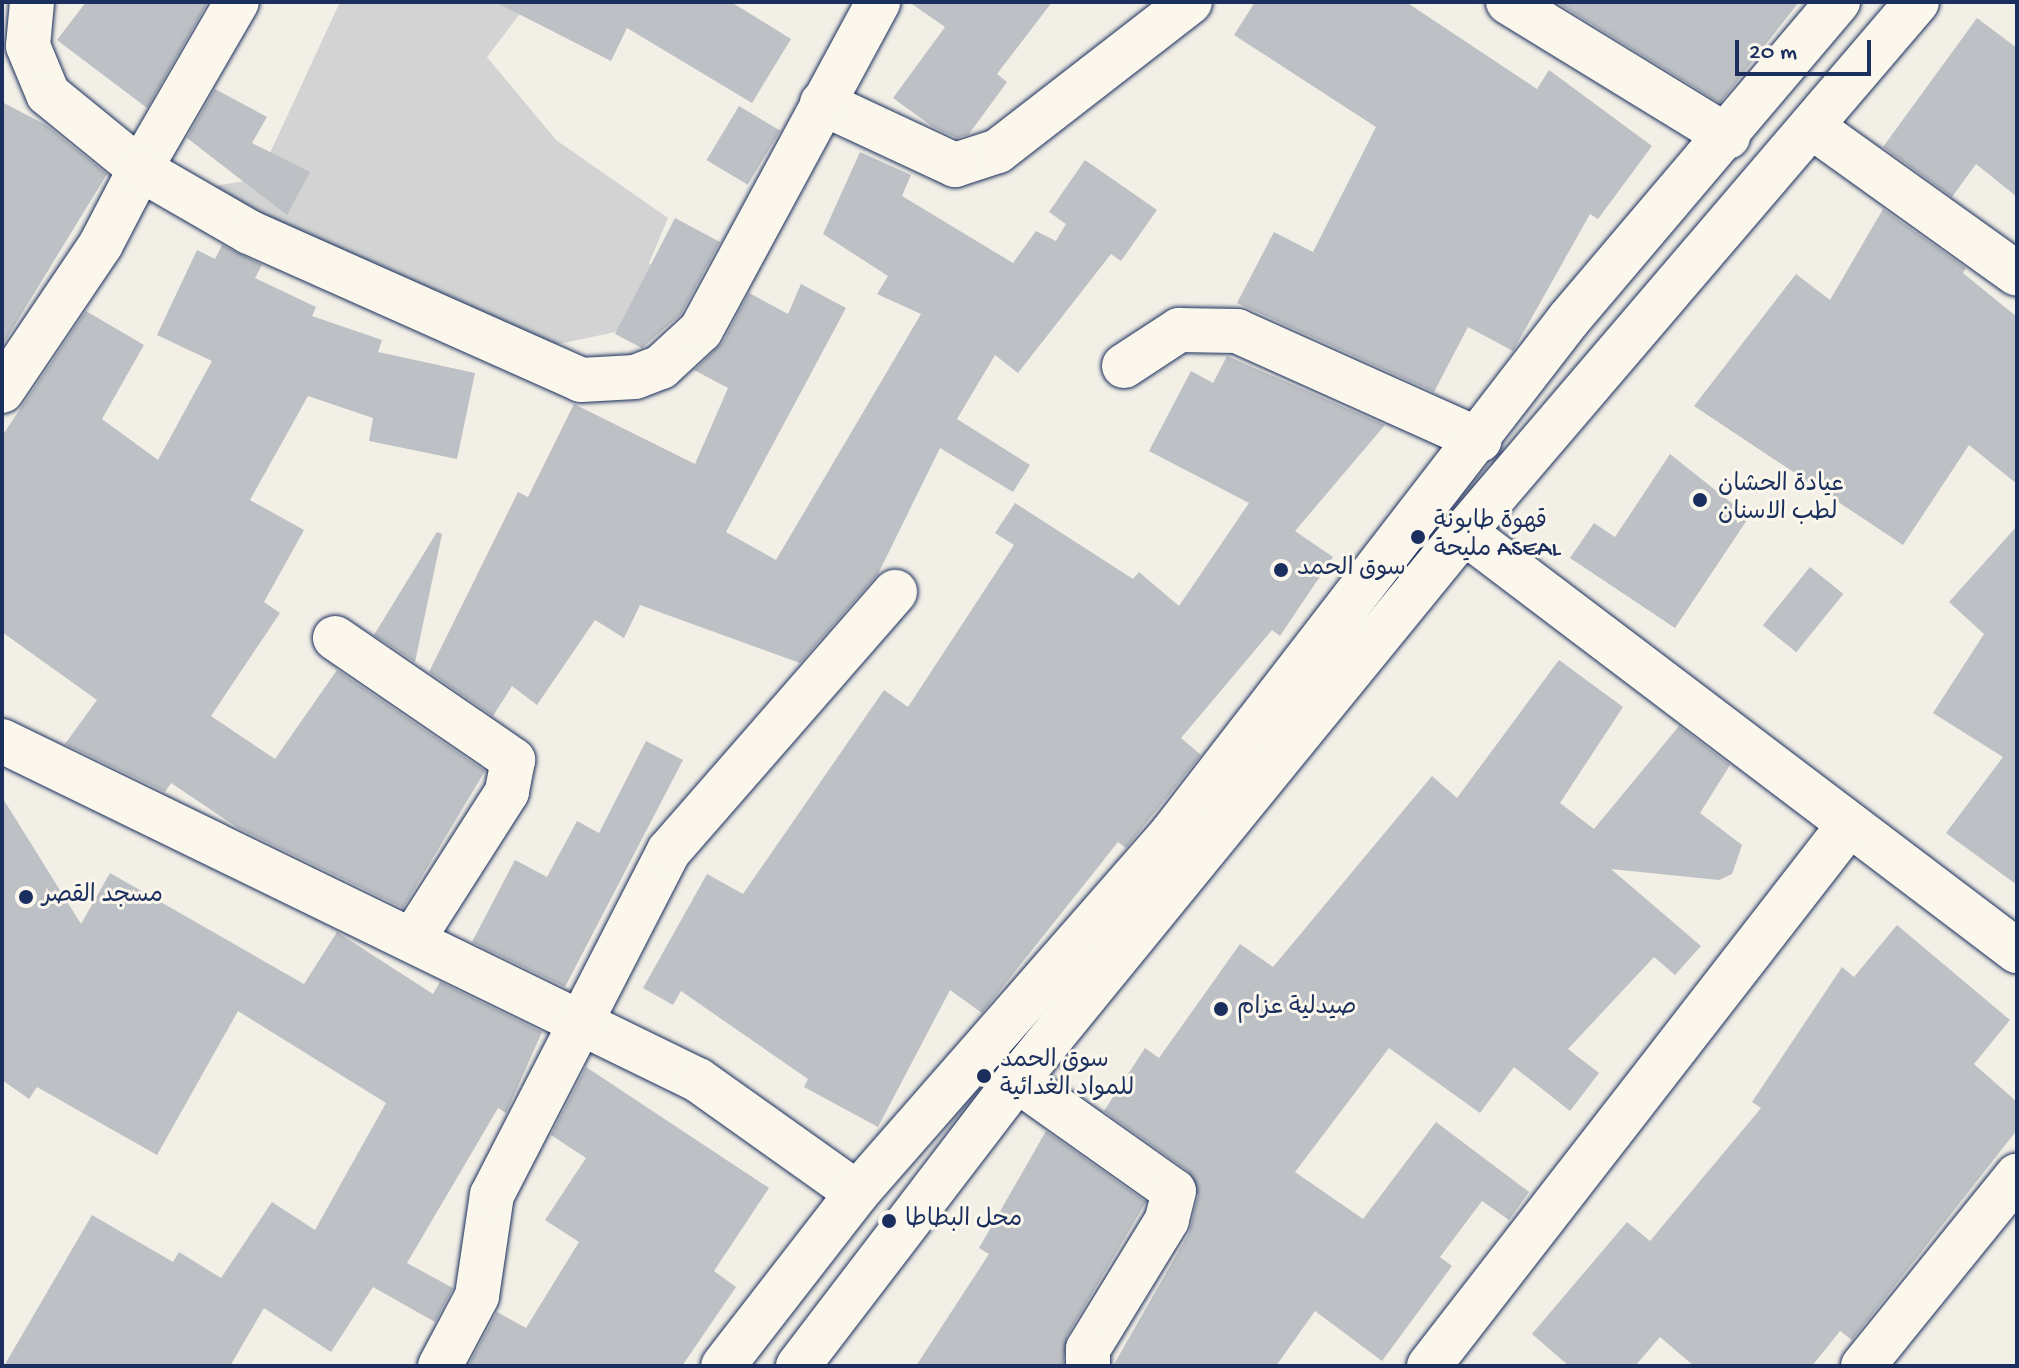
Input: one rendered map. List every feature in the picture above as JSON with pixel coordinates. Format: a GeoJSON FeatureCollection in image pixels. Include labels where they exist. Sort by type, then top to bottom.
{"type":"FeatureCollection","features":[{"type":"Feature","properties":{"kind":"street"},"geometry":{"type":"LineString","coordinates":[[32,2],[28,46],[48,94],[140,169],[249,232],[581,380],[608,381],[661,367],[701,330],[878,2]]}},
{"type":"Feature","properties":{"kind":"street"},"geometry":{"type":"LineString","coordinates":[[3,386],[101,244],[140,169],[237,2]]}},
{"type":"Feature","properties":{"kind":"street"},"geometry":{"type":"LineString","coordinates":[[822,103],[955,165],[998,151],[1190,2]]}},
{"type":"Feature","properties":{"kind":"street"},"geometry":{"type":"LineString","coordinates":[[1508,2],[1728,137]]}},
{"type":"Feature","properties":{"kind":"street"},"geometry":{"type":"LineString","coordinates":[[723,1366],[857,1193],[1172,833],[1480,440],[1569,319],[1728,137],[1838,2]]}},
{"type":"Feature","properties":{"kind":"street"},"geometry":{"type":"LineString","coordinates":[[798,1366],[1017,1080],[1464,532],[1917,2]]}},
{"type":"Feature","properties":{"kind":"street"},"geometry":{"type":"LineString","coordinates":[[1812,127],[2017,274]]}},
{"type":"Feature","properties":{"kind":"street"},"geometry":{"type":"LineString","coordinates":[[1124,366],[1179,330],[1237,331],[1480,440]]}},
{"type":"Feature","properties":{"kind":"street"},"geometry":{"type":"LineString","coordinates":[[1464,532],[1848,826],[2017,951]]}},
{"type":"Feature","properties":{"kind":"street"},"geometry":{"type":"LineString","coordinates":[[440,1366],[477,1296],[492,1195],[669,851],[895,592]]}},
{"type":"Feature","properties":{"kind":"street"},"geometry":{"type":"LineString","coordinates":[[335,638],[513,760],[507,792],[413,939]]}},
{"type":"Feature","properties":{"kind":"street"},"geometry":{"type":"LineString","coordinates":[[2,741],[584,1021],[698,1080],[857,1193]]}},
{"type":"Feature","properties":{"kind":"street"},"geometry":{"type":"LineString","coordinates":[[1429,1366],[1848,826]]}},
{"type":"Feature","properties":{"kind":"street"},"geometry":{"type":"LineString","coordinates":[[1017,1080],[1174,1191],[1167,1220],[1088,1349],[1088,1366]]}},
{"type":"Feature","properties":{"kind":"street"},"geometry":{"type":"LineString","coordinates":[[1863,1366],[2017,1176]]}},
{"type":"Feature","properties":{"kind":"shaded area"},"geometry":{"type":"Polygon","coordinates":[[[340,2],[529,2],[487,57],[556,140],[668,218],[649,263],[681,287],[654,324],[544,347],[429,313],[208,187],[258,179],[340,2]]]}},
{"type":"Feature","properties":{"kind":"building"},"geometry":{"type":"Polygon","coordinates":[[[86,2],[208,2],[147,108],[57,40],[86,2]]]}},
{"type":"Feature","properties":{"kind":"building"},"geometry":{"type":"Polygon","coordinates":[[[495,2],[731,2],[791,39],[752,103],[627,28],[611,61],[495,2]]]}},
{"type":"Feature","properties":{"kind":"building"},"geometry":{"type":"Polygon","coordinates":[[[909,2],[1052,2],[997,74],[1007,82],[969,134],[957,138],[933,127],[893,98],[945,27],[909,2]]]}},
{"type":"Feature","properties":{"kind":"building"},"geometry":{"type":"Polygon","coordinates":[[[1255,2],[1406,2],[1537,89],[1549,70],[1652,146],[1598,219],[1590,214],[1513,351],[1468,327],[1434,392],[1237,303],[1274,232],[1313,252],[1376,127],[1234,35],[1255,2]]]}},
{"type":"Feature","properties":{"kind":"building"},"geometry":{"type":"Polygon","coordinates":[[[1556,2],[1799,2],[1720,103],[1556,2]]]}},
{"type":"Feature","properties":{"kind":"building"},"geometry":{"type":"Polygon","coordinates":[[[1977,18],[2017,48],[2017,197],[1976,164],[1952,197],[1883,147],[1977,18]]]}},
{"type":"Feature","properties":{"kind":"building"},"geometry":{"type":"Polygon","coordinates":[[[215,89],[267,117],[252,143],[310,172],[287,215],[187,138],[215,89]]]}},
{"type":"Feature","properties":{"kind":"building"},"geometry":{"type":"Polygon","coordinates":[[[2,102],[46,125],[107,174],[2,346],[2,102]]]}},
{"type":"Feature","properties":{"kind":"building"},"geometry":{"type":"Polygon","coordinates":[[[739,106],[780,131],[748,185],[707,160],[739,106]]]}},
{"type":"Feature","properties":{"kind":"building"},"geometry":{"type":"Polygon","coordinates":[[[860,152],[911,175],[902,196],[1013,263],[1036,231],[1056,241],[1066,224],[1049,212],[1085,160],[1157,210],[1121,261],[1111,254],[1018,373],[995,355],[957,419],[1030,465],[1013,492],[940,448],[878,574],[800,663],[640,605],[624,638],[595,620],[537,705],[512,686],[493,716],[429,672],[518,492],[528,497],[574,404],[695,464],[728,388],[694,370],[723,342],[749,293],[788,314],[801,284],[846,308],[726,532],[776,560],[921,314],[877,294],[888,276],[823,234],[860,152]]]}},
{"type":"Feature","properties":{"kind":"building"},"geometry":{"type":"Polygon","coordinates":[[[1883,209],[1966,268],[1963,273],[2017,317],[2017,484],[1969,445],[1903,545],[1694,406],[1796,274],[1830,300],[1883,209]]]}},
{"type":"Feature","properties":{"kind":"building"},"geometry":{"type":"Polygon","coordinates":[[[675,218],[720,242],[681,314],[642,348],[615,334],[675,218]]]}},
{"type":"Feature","properties":{"kind":"building"},"geometry":{"type":"Polygon","coordinates":[[[222,245],[262,265],[255,278],[316,307],[312,316],[382,340],[378,352],[475,373],[457,459],[369,441],[373,418],[308,396],[250,500],[304,530],[264,602],[280,613],[211,716],[275,759],[337,670],[485,771],[403,908],[238,828],[171,783],[165,792],[65,744],[97,700],[2,632],[2,436],[86,311],[144,345],[102,419],[158,460],[212,361],[157,335],[197,250],[215,259],[222,245]]]}},
{"type":"Feature","properties":{"kind":"building"},"geometry":{"type":"Polygon","coordinates":[[[1227,356],[1385,425],[1295,531],[1333,557],[1280,636],[1272,630],[1181,738],[1201,755],[1126,848],[1118,842],[982,1013],[950,990],[878,1127],[804,1087],[808,1079],[681,991],[673,1005],[643,988],[707,874],[743,894],[884,690],[908,707],[1014,545],[995,533],[1015,503],[1133,579],[1139,572],[1179,606],[1249,503],[1149,451],[1191,371],[1213,383],[1227,356]]]}},
{"type":"Feature","properties":{"kind":"building","name":"عيادة الحشان لطب الاسنان"},"geometry":{"type":"Polygon","coordinates":[[[1670,454],[1749,517],[1675,628],[1570,558],[1594,523],[1615,537],[1670,454]]]}},
{"type":"Feature","properties":{"kind":"building"},"geometry":{"type":"Polygon","coordinates":[[[2017,526],[2017,885],[1946,833],[2003,757],[1933,713],[1984,634],[1949,602],[2017,526]]]}},
{"type":"Feature","properties":{"kind":"building"},"geometry":{"type":"Polygon","coordinates":[[[437,532],[442,534],[415,662],[374,635],[437,532]]]}},
{"type":"Feature","properties":{"kind":"building"},"geometry":{"type":"Polygon","coordinates":[[[1810,567],[1843,594],[1796,652],[1763,625],[1810,567]]]}},
{"type":"Feature","properties":{"kind":"building"},"geometry":{"type":"Polygon","coordinates":[[[1559,660],[1623,707],[1560,803],[1594,829],[1679,726],[1730,765],[1700,813],[1742,845],[1732,874],[1719,880],[1611,869],[1701,946],[1675,975],[1654,957],[1568,1049],[1599,1073],[1570,1111],[1514,1067],[1480,1113],[1389,1048],[1295,1172],[1363,1219],[1436,1122],[1529,1192],[1509,1220],[1482,1201],[1440,1257],[1452,1266],[1382,1361],[1315,1311],[1276,1366],[1113,1366],[1189,1233],[1198,1196],[1188,1171],[1104,1111],[1145,1048],[1159,1058],[1240,944],[1273,967],[1432,776],[1457,798],[1559,660]]]}},
{"type":"Feature","properties":{"kind":"building"},"geometry":{"type":"Polygon","coordinates":[[[646,741],[683,760],[565,987],[472,942],[515,860],[547,877],[577,821],[599,833],[646,741]]]}},
{"type":"Feature","properties":{"kind":"building"},"geometry":{"type":"Polygon","coordinates":[[[2,797],[81,924],[110,873],[304,984],[337,932],[433,994],[440,982],[542,1032],[506,1113],[498,1108],[407,1263],[453,1288],[435,1322],[373,1287],[331,1352],[264,1308],[230,1366],[4,1366],[92,1215],[173,1262],[179,1252],[221,1278],[272,1202],[315,1230],[386,1103],[238,1011],[157,1155],[37,1087],[29,1099],[2,1080],[2,797]]]}},
{"type":"Feature","properties":{"kind":"building"},"geometry":{"type":"Polygon","coordinates":[[[1897,925],[2010,1020],[1974,1064],[2017,1102],[2017,1130],[1852,1340],[1840,1331],[1812,1366],[1694,1366],[1660,1337],[1635,1366],[1569,1366],[1532,1334],[1627,1222],[1650,1241],[1761,1108],[1752,1102],[1842,967],[1854,977],[1897,925]]]}},
{"type":"Feature","properties":{"kind":"building"},"geometry":{"type":"Polygon","coordinates":[[[586,1067],[769,1188],[714,1271],[736,1287],[682,1366],[468,1366],[497,1312],[526,1328],[579,1242],[545,1220],[586,1158],[551,1135],[586,1067]]]}},
{"type":"Feature","properties":{"kind":"building"},"geometry":{"type":"Polygon","coordinates":[[[1046,1131],[1146,1202],[1067,1336],[1063,1366],[916,1366],[989,1254],[979,1248],[1046,1131]]]}},
{"type":"Feature","properties":{"kind":"place","name":"عيادة الحشان لطب الاسنان"},"geometry":{"type":"Point","coordinates":[1700,500]}},
{"type":"Feature","properties":{"kind":"place","name":"قهوة طابونة مليحة ASEAL"},"geometry":{"type":"Point","coordinates":[1418,537]}},
{"type":"Feature","properties":{"kind":"place","name":"سوق الحمد"},"geometry":{"type":"Point","coordinates":[1281,570]}},
{"type":"Feature","properties":{"kind":"place","name":"مسجد القصر"},"geometry":{"type":"Point","coordinates":[26,897]}},
{"type":"Feature","properties":{"kind":"place","name":"صيدلية عزام"},"geometry":{"type":"Point","coordinates":[1221,1009]}},
{"type":"Feature","properties":{"kind":"place","name":"سوق الحمد للمواد الغدائية"},"geometry":{"type":"Point","coordinates":[984,1076]}},
{"type":"Feature","properties":{"kind":"place","name":"محل البطاطا"},"geometry":{"type":"Point","coordinates":[889,1221]}}]}
